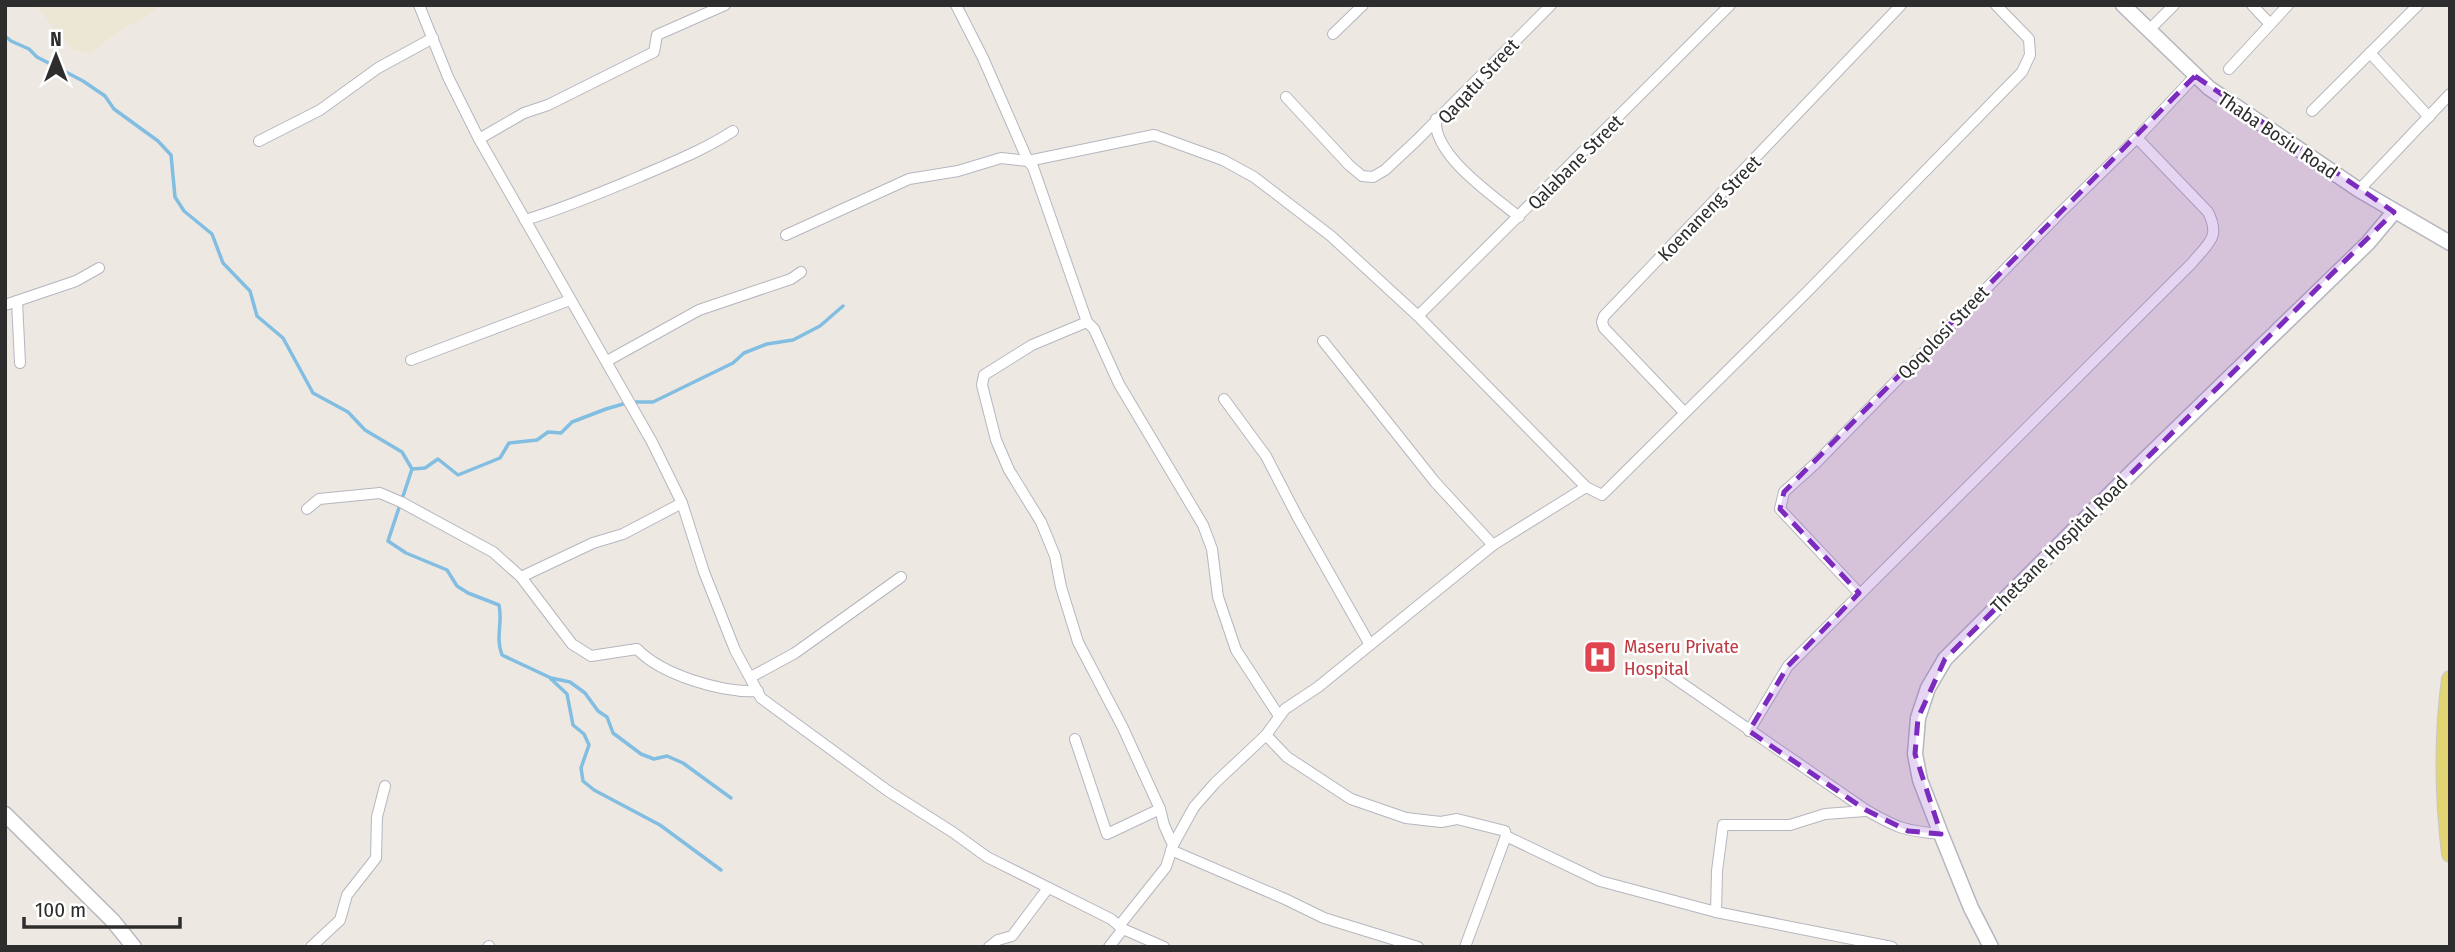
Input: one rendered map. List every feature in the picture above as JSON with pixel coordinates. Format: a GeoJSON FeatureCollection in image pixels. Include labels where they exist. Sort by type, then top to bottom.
{"type":"FeatureCollection","features":[{"type":"Feature","properties":{"kind":"main road","name":"Thaba Bosiu Road"},"geometry":{"type":"LineString","coordinates":[[2123,5],[2195,76],[2221,96],[2358,190],[2450,243]]}},
{"type":"Feature","properties":{"kind":"main road","name":"Thetsane Hospital Road"},"geometry":{"type":"LineString","coordinates":[[1991,947],[1971,908],[1920,780],[1915,754],[1918,718],[1928,688],[1945,659],[2134,470],[2368,243],[2394,212]]}},
{"type":"Feature","properties":{"kind":"main road"},"geometry":{"type":"LineString","coordinates":[[2450,679],[2445,713],[2443,763],[2450,853]]}},
{"type":"Feature","properties":{"kind":"main road"},"geometry":{"type":"LineString","coordinates":[[5,814],[113,921],[134,947]]}},
{"type":"Feature","properties":{"kind":"street"},"geometry":{"type":"LineString","coordinates":[[419,5],[448,77],[479,139],[652,442],[682,503],[720,615],[761,698],[888,791],[954,832],[987,857],[1111,919],[1121,928],[1164,947]]}},
{"type":"Feature","properties":{"kind":"street"},"geometry":{"type":"LineString","coordinates":[[479,139],[524,113],[548,105],[654,52],[657,36],[725,5]]}},
{"type":"Feature","properties":{"kind":"street"},"geometry":{"type":"LineString","coordinates":[[956,5],[1033,167],[1087,322],[1094,329],[1119,384],[1203,525],[1212,550],[1218,597],[1236,650],[1279,716]]}},
{"type":"Feature","properties":{"kind":"street"},"geometry":{"type":"LineString","coordinates":[[1333,34],[1363,5]]}},
{"type":"Feature","properties":{"kind":"street","name":"Qaqatu Street"},"geometry":{"type":"LineString","coordinates":[[1519,217],[1448,154],[1436,133],[1436,120],[1551,5]]}},
{"type":"Feature","properties":{"kind":"street","name":"Qalabane Street"},"geometry":{"type":"LineString","coordinates":[[1418,316],[1730,5]]}},
{"type":"Feature","properties":{"kind":"street","name":"Koenaneng Street"},"geometry":{"type":"LineString","coordinates":[[1684,412],[1604,328],[1604,316],[1900,5]]}},
{"type":"Feature","properties":{"kind":"street"},"geometry":{"type":"LineString","coordinates":[[786,235],[909,179],[958,172],[1002,158],[1028,161],[1154,135],[1223,159],[1254,177],[1331,236],[1418,316],[1586,488],[1602,495],[1806,293],[2022,72],[2030,55],[2029,39],[1996,5]]}},
{"type":"Feature","properties":{"kind":"street"},"geometry":{"type":"LineString","coordinates":[[2148,31],[2174,5]]}},
{"type":"Feature","properties":{"kind":"street"},"geometry":{"type":"LineString","coordinates":[[2252,5],[2270,24]]}},
{"type":"Feature","properties":{"kind":"street"},"geometry":{"type":"LineString","coordinates":[[2229,69],[2288,5]]}},
{"type":"Feature","properties":{"kind":"street"},"geometry":{"type":"LineString","coordinates":[[2312,110],[2418,5]]}},
{"type":"Feature","properties":{"kind":"street"},"geometry":{"type":"LineString","coordinates":[[259,141],[320,110],[378,68],[433,37]]}},
{"type":"Feature","properties":{"kind":"street"},"geometry":{"type":"LineString","coordinates":[[2370,53],[2429,117]]}},
{"type":"Feature","properties":{"kind":"street","name":"Qoqolosi Street"},"geometry":{"type":"LineString","coordinates":[[1859,593],[1780,509],[1784,492],[1815,464],[2195,76]]}},
{"type":"Feature","properties":{"kind":"street"},"geometry":{"type":"LineString","coordinates":[[2358,190],[2450,94]]}},
{"type":"Feature","properties":{"kind":"street"},"geometry":{"type":"LineString","coordinates":[[1286,97],[1317,133],[1362,176],[1373,177],[1385,170],[1436,120]]}},
{"type":"Feature","properties":{"kind":"street"},"geometry":{"type":"LineString","coordinates":[[524,220],[564,209],[710,146],[733,131]]}},
{"type":"Feature","properties":{"kind":"street"},"geometry":{"type":"LineString","coordinates":[[1749,731],[1788,666],[1859,593],[1987,470],[2192,263],[2212,238],[2215,227],[2208,212],[2137,138]]}},
{"type":"Feature","properties":{"kind":"street"},"geometry":{"type":"LineString","coordinates":[[5,305],[76,281],[99,268]]}},
{"type":"Feature","properties":{"kind":"street"},"geometry":{"type":"LineString","coordinates":[[607,361],[699,310],[791,279],[801,272]]}},
{"type":"Feature","properties":{"kind":"street"},"geometry":{"type":"LineString","coordinates":[[411,360],[570,300]]}},
{"type":"Feature","properties":{"kind":"street"},"geometry":{"type":"LineString","coordinates":[[17,301],[20,363]]}},
{"type":"Feature","properties":{"kind":"street"},"geometry":{"type":"LineString","coordinates":[[1087,322],[1032,345],[995,367],[984,375],[982,385],[996,440],[1009,470],[1041,522],[1055,556],[1061,587],[1078,642],[1123,728],[1160,809],[1172,847],[1324,918],[1418,947]]}},
{"type":"Feature","properties":{"kind":"street"},"geometry":{"type":"LineString","coordinates":[[1323,341],[1435,482],[1493,545]]}},
{"type":"Feature","properties":{"kind":"street"},"geometry":{"type":"LineString","coordinates":[[1224,399],[1266,456],[1370,645]]}},
{"type":"Feature","properties":{"kind":"street"},"geometry":{"type":"LineString","coordinates":[[1109,947],[1166,867],[1172,847],[1194,807],[1266,735],[1291,703],[1318,687],[1493,545],[1586,488]]}},
{"type":"Feature","properties":{"kind":"street"},"geometry":{"type":"LineString","coordinates":[[307,509],[319,499],[380,493],[493,552],[521,577],[572,644],[591,656],[637,649],[649,661],[706,684],[739,692],[758,691]]}},
{"type":"Feature","properties":{"kind":"street"},"geometry":{"type":"LineString","coordinates":[[521,577],[593,543],[623,534],[682,503]]}},
{"type":"Feature","properties":{"kind":"street"},"geometry":{"type":"LineString","coordinates":[[751,677],[794,653],[901,577]]}},
{"type":"Feature","properties":{"kind":"street"},"geometry":{"type":"LineString","coordinates":[[1664,671],[1866,810],[1908,831],[1941,834]]}},
{"type":"Feature","properties":{"kind":"street"},"geometry":{"type":"LineString","coordinates":[[1266,735],[1297,765],[1351,799],[1406,818],[1441,822],[1457,819],[1504,831],[1506,836],[1600,881],[1716,912],[1892,947]]}},
{"type":"Feature","properties":{"kind":"street"},"geometry":{"type":"LineString","coordinates":[[1075,739],[1107,834],[1160,809]]}},
{"type":"Feature","properties":{"kind":"street"},"geometry":{"type":"LineString","coordinates":[[311,947],[340,920],[347,895],[376,858],[377,817],[385,786]]}},
{"type":"Feature","properties":{"kind":"street"},"geometry":{"type":"LineString","coordinates":[[1716,912],[1717,871],[1723,825],[1790,825],[1825,814],[1866,810]]}},
{"type":"Feature","properties":{"kind":"street"},"geometry":{"type":"LineString","coordinates":[[1465,947],[1506,836]]}},
{"type":"Feature","properties":{"kind":"street"},"geometry":{"type":"LineString","coordinates":[[989,947],[998,940],[1012,936],[1048,888]]}},
{"type":"Feature","properties":{"kind":"highlighted area"},"geometry":{"type":"Polygon","coordinates":[[[2195,76],[2394,212],[1945,659],[1918,718],[1915,754],[1941,834],[1908,831],[1866,810],[1749,731],[1788,666],[1859,593],[1780,509],[1784,492],[2195,76]]]}},
{"type":"Feature","properties":{"kind":"shaded area"},"geometry":{"type":"Polygon","coordinates":[[[35,5],[163,5],[109,38],[91,53],[73,50],[35,5]]]}},
{"type":"Feature","properties":{"kind":"waterway"},"geometry":{"type":"LineString","coordinates":[[5,36],[105,96],[114,109],[158,141],[171,155],[175,197],[184,211],[212,234],[223,263],[250,291],[257,316],[283,338],[313,393],[348,412],[365,430],[402,452],[412,469],[425,468],[438,459],[458,475],[500,458],[509,443],[537,440],[548,432],[561,433],[572,422],[630,402],[653,402],[733,363],[744,353],[767,344],[793,340],[820,326],[843,306]]}},
{"type":"Feature","properties":{"kind":"waterway"},"geometry":{"type":"LineString","coordinates":[[412,469],[388,541],[406,553],[447,570],[457,586],[468,593],[499,605],[499,642],[502,655],[551,678],[570,682],[585,693],[598,711],[607,717],[613,733],[641,754],[654,759],[667,756],[683,763],[731,798]]}},
{"type":"Feature","properties":{"kind":"waterway"},"geometry":{"type":"LineString","coordinates":[[551,679],[567,694],[573,725],[584,734],[589,745],[581,768],[583,781],[594,790],[660,825],[721,870]]}},
{"type":"Feature","properties":{"kind":"place","name":"Maseru Private Hospital"},"geometry":{"type":"Point","coordinates":[1600,657]}}]}
